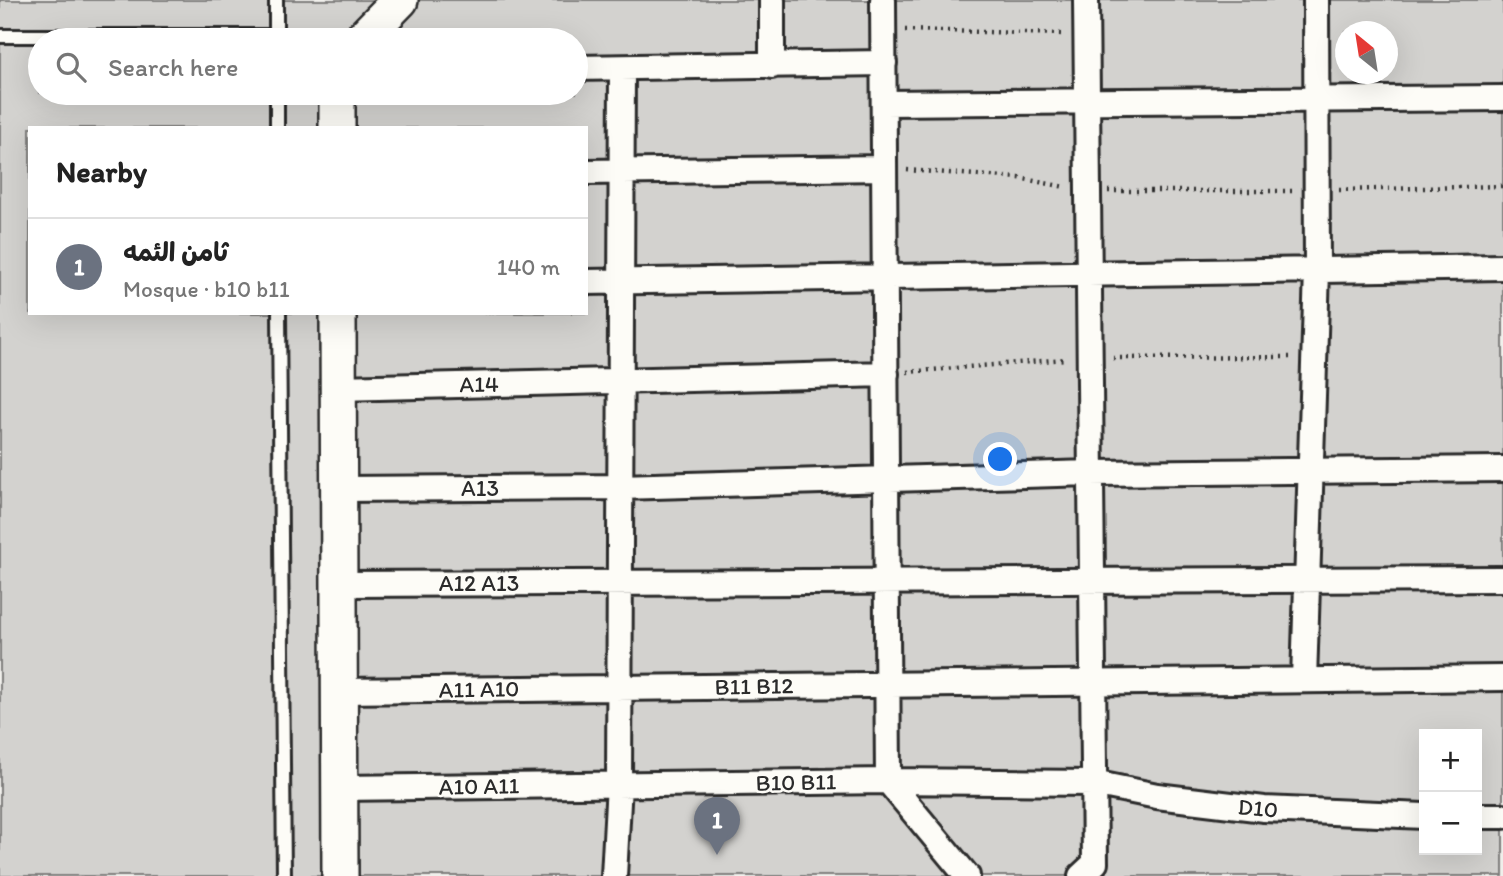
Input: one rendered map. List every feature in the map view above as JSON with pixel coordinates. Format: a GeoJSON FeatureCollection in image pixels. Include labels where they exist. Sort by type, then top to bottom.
{"type":"FeatureCollection","features":[{"type":"Feature","properties":{"kind":"main road"},"geometry":{"type":"LineString","coordinates":[[373,28],[400,0]]}},
{"type":"Feature","properties":{"kind":"main road"},"geometry":{"type":"LineString","coordinates":[[337,105],[337,126]]}},
{"type":"Feature","properties":{"kind":"main road"},"geometry":{"type":"LineString","coordinates":[[338,315],[341,876]]}},
{"type":"Feature","properties":{"kind":"street"},"geometry":{"type":"LineString","coordinates":[[772,0],[772,66]]}},
{"type":"Feature","properties":{"kind":"street"},"geometry":{"type":"LineString","coordinates":[[883,0],[888,781],[967,876]]}},
{"type":"Feature","properties":{"kind":"street"},"geometry":{"type":"LineString","coordinates":[[1081,876],[1095,863],[1086,0]]}},
{"type":"Feature","properties":{"kind":"street"},"geometry":{"type":"LineString","coordinates":[[1304,680],[1317,270],[1316,0]]}},
{"type":"Feature","properties":{"kind":"street"},"geometry":{"type":"LineString","coordinates":[[588,68],[884,64]]}},
{"type":"Feature","properties":{"kind":"street"},"geometry":{"type":"LineString","coordinates":[[614,876],[619,784],[622,68]]}},
{"type":"Feature","properties":{"kind":"street"},"geometry":{"type":"LineString","coordinates":[[884,103],[1087,99],[1503,98]]}},
{"type":"Feature","properties":{"kind":"street"},"geometry":{"type":"LineString","coordinates":[[588,172],[884,168]]}},
{"type":"Feature","properties":{"kind":"street"},"geometry":{"type":"LineString","coordinates":[[588,282],[1503,267]]}},
{"type":"Feature","properties":{"kind":"street","name":"A14"},"geometry":{"type":"LineString","coordinates":[[338,388],[886,374]]}},
{"type":"Feature","properties":{"kind":"street","name":"A13"},"geometry":{"type":"LineString","coordinates":[[339,488],[620,487],[1090,473],[1503,469]]}},
{"type":"Feature","properties":{"kind":"street","name":"A12 A13"},"geometry":{"type":"LineString","coordinates":[[339,584],[1503,579]]}},
{"type":"Feature","properties":{"kind":"street","name":"B11 B12"},"geometry":{"type":"LineString","coordinates":[[619,688],[1503,678]]}},
{"type":"Feature","properties":{"kind":"street","name":"A11 A10"},"geometry":{"type":"LineString","coordinates":[[340,691],[619,688]]}},
{"type":"Feature","properties":{"kind":"street","name":"B10 B11"},"geometry":{"type":"LineString","coordinates":[[619,784],[888,781],[1093,783]]}},
{"type":"Feature","properties":{"kind":"street","name":"D10"},"geometry":{"type":"LineString","coordinates":[[1093,783],[1157,796],[1264,809],[1419,816]]}},
{"type":"Feature","properties":{"kind":"street","name":"A10 A11"},"geometry":{"type":"LineString","coordinates":[[340,788],[619,784]]}},
{"type":"Feature","properties":{"kind":"street"},"geometry":{"type":"LineString","coordinates":[[1482,816],[1503,816]]}},
{"type":"Feature","properties":{"kind":"lane"},"geometry":{"type":"LineString","coordinates":[[276,0],[276,28]]}},
{"type":"Feature","properties":{"kind":"lane"},"geometry":{"type":"LineString","coordinates":[[0,36],[28,36]]}},
{"type":"Feature","properties":{"kind":"lane"},"geometry":{"type":"LineString","coordinates":[[277,105],[277,126]]}},
{"type":"Feature","properties":{"kind":"lane"},"geometry":{"type":"LineString","coordinates":[[279,315],[284,876]]}},
{"type":"Feature","properties":{"kind":"path"},"geometry":{"type":"LineString","coordinates":[[884,30],[1086,35]]}},
{"type":"Feature","properties":{"kind":"path"},"geometry":{"type":"LineString","coordinates":[[884,168],[1019,178],[1087,191],[1317,191],[1503,186]]}},
{"type":"Feature","properties":{"kind":"path"},"geometry":{"type":"LineString","coordinates":[[886,374],[1089,358],[1315,357]]}},
{"type":"Feature","properties":{"kind":"shaded area"},"geometry":{"type":"Polygon","coordinates":[[[0,0],[1503,0],[1503,876],[0,876],[0,0]]]}},
{"type":"Feature","properties":{"kind":"place","name":"ثامن الئمه"},"geometry":{"type":"Point","coordinates":[717,855]}}]}
